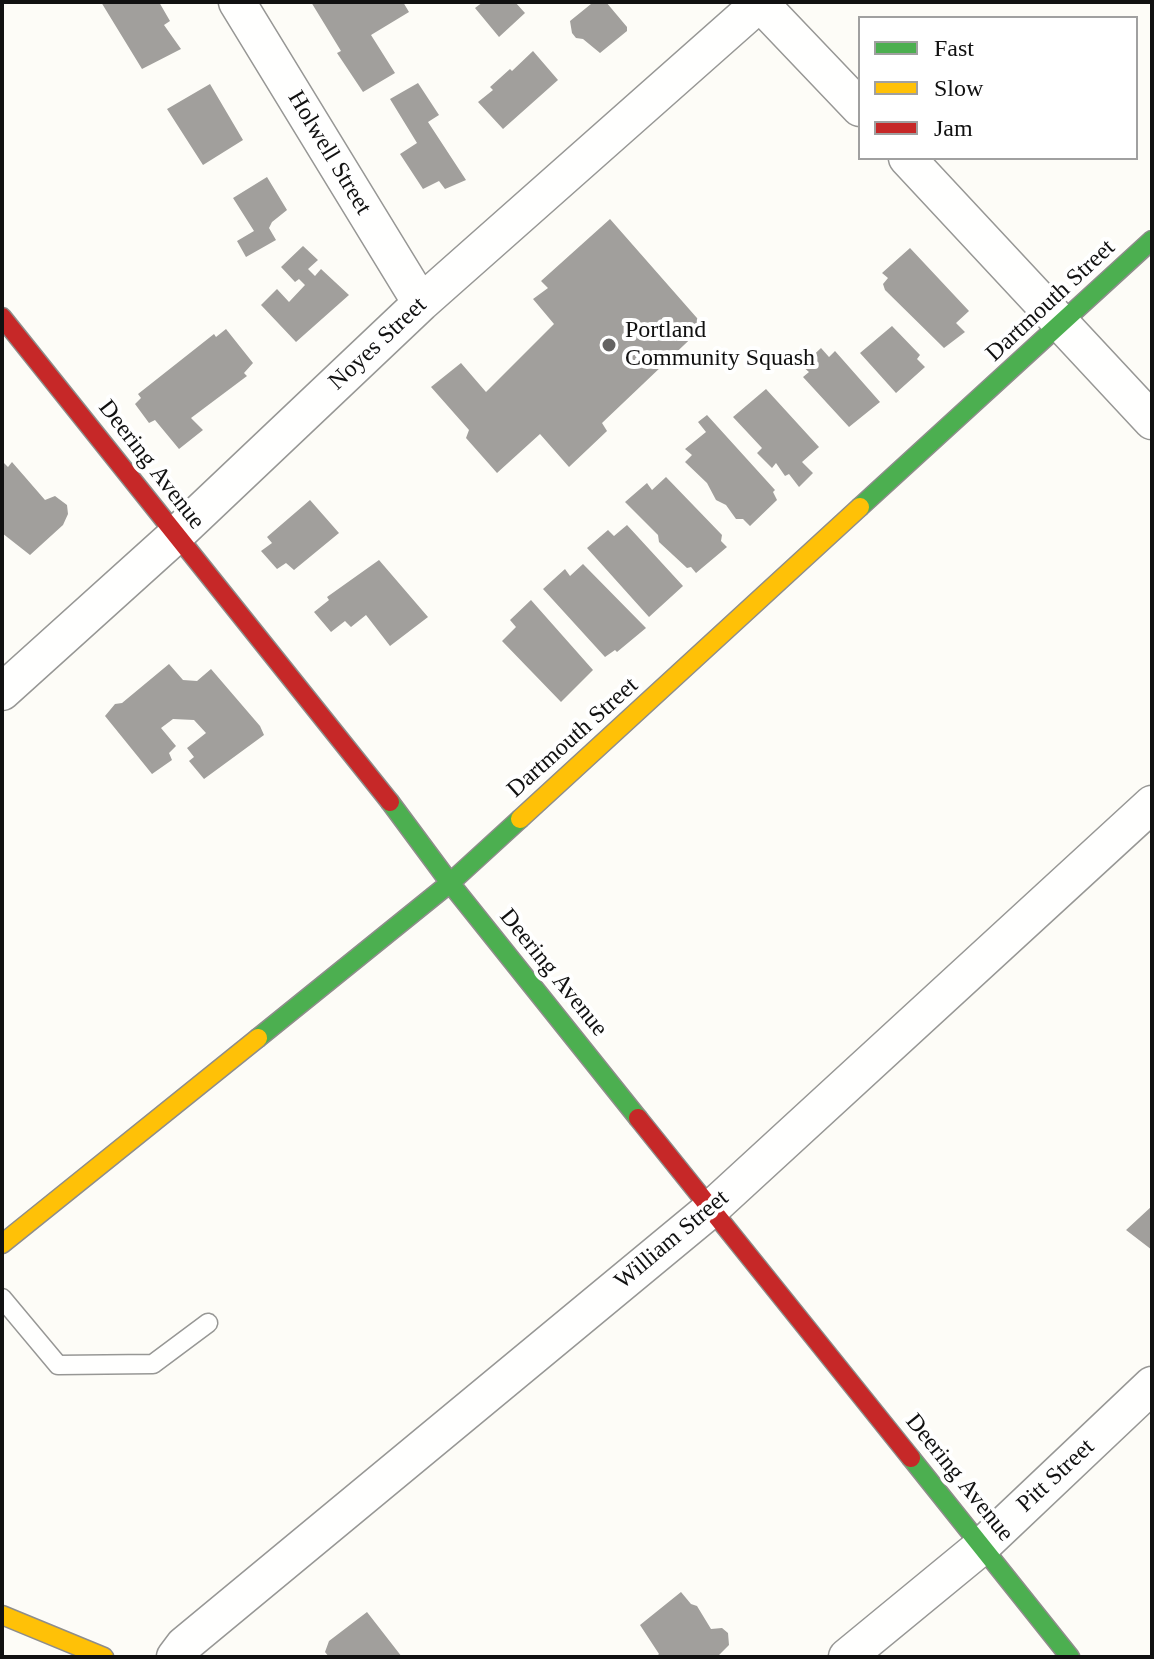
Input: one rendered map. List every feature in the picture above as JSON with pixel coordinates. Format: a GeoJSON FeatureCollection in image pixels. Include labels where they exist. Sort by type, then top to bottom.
{"type":"FeatureCollection","features":[{"type":"Feature","properties":{"kind":"main road","name":"Dartmouth Street"},"geometry":{"type":"LineString","coordinates":[[2,1244],[450,883],[1152,240]]}},
{"type":"Feature","properties":{"kind":"main road","name":"Deering Avenue"},"geometry":{"type":"LineString","coordinates":[[2,317],[361,764],[450,883],[1070,1657]]}},
{"type":"Feature","properties":{"kind":"main road"},"geometry":{"type":"LineString","coordinates":[[2,1615],[104,1657]]}},
{"type":"Feature","properties":{"kind":"street","name":"Holwell Street"},"geometry":{"type":"LineString","coordinates":[[237,2],[421,303]]}},
{"type":"Feature","properties":{"kind":"street","name":"Noyes Street"},"geometry":{"type":"LineString","coordinates":[[2,692],[176,535],[421,303],[760,2]]}},
{"type":"Feature","properties":{"kind":"street"},"geometry":{"type":"LineString","coordinates":[[760,2],[858,106]]}},
{"type":"Feature","properties":{"kind":"street"},"geometry":{"type":"LineString","coordinates":[[909,160],[1152,421]]}},
{"type":"Feature","properties":{"kind":"street","name":"William Street"},"geometry":{"type":"LineString","coordinates":[[175,1657],[184,1645],[711,1209],[1152,804]]}},
{"type":"Feature","properties":{"kind":"street","name":"Pitt Street"},"geometry":{"type":"LineString","coordinates":[[847,1657],[982,1546],[1152,1385]]}},
{"type":"Feature","properties":{"kind":"lane"},"geometry":{"type":"LineString","coordinates":[[2,1298],[58,1365],[153,1364],[208,1323]]}},
{"type":"Feature","properties":{"kind":"building"},"geometry":{"type":"Polygon","coordinates":[[[101,2],[159,2],[170,21],[164,25],[181,49],[142,69],[101,2]]]}},
{"type":"Feature","properties":{"kind":"building"},"geometry":{"type":"Polygon","coordinates":[[[311,2],[403,2],[409,12],[371,35],[395,73],[363,92],[337,53],[341,51],[311,2]]]}},
{"type":"Feature","properties":{"kind":"building"},"geometry":{"type":"Polygon","coordinates":[[[483,2],[515,2],[525,13],[499,37],[475,8],[483,2]]]}},
{"type":"Feature","properties":{"kind":"building"},"geometry":{"type":"Polygon","coordinates":[[[589,2],[606,2],[627,27],[627,31],[600,53],[572,33],[570,21],[591,4],[589,2]]]}},
{"type":"Feature","properties":{"kind":"building"},"geometry":{"type":"Polygon","coordinates":[[[533,51],[558,80],[503,129],[478,102],[493,90],[490,87],[533,51]]]}},
{"type":"Feature","properties":{"kind":"building"},"geometry":{"type":"Polygon","coordinates":[[[418,83],[439,115],[428,122],[466,180],[445,189],[439,181],[423,189],[400,154],[417,143],[390,99],[418,83]]]}},
{"type":"Feature","properties":{"kind":"building"},"geometry":{"type":"Polygon","coordinates":[[[210,84],[243,140],[203,165],[167,109],[210,84]]]}},
{"type":"Feature","properties":{"kind":"building"},"geometry":{"type":"Polygon","coordinates":[[[267,177],[287,210],[269,228],[276,240],[246,257],[237,241],[254,231],[233,198],[267,177]]]}},
{"type":"Feature","properties":{"kind":"building","name":"Portland Community Squash"},"geometry":{"type":"Polygon","coordinates":[[[610,219],[704,326],[602,423],[607,431],[569,467],[540,434],[497,473],[466,438],[469,430],[431,387],[461,363],[486,392],[554,324],[533,299],[548,288],[541,281],[610,219]]]}},
{"type":"Feature","properties":{"kind":"building"},"geometry":{"type":"Polygon","coordinates":[[[303,246],[318,260],[308,269],[315,276],[321,269],[349,295],[296,342],[261,305],[277,289],[289,302],[305,285],[299,279],[295,282],[281,267],[303,246]]]}},
{"type":"Feature","properties":{"kind":"building"},"geometry":{"type":"Polygon","coordinates":[[[910,248],[969,311],[956,323],[965,332],[944,348],[885,290],[883,284],[888,278],[882,273],[910,248]]]}},
{"type":"Feature","properties":{"kind":"building"},"geometry":{"type":"Polygon","coordinates":[[[892,326],[920,355],[917,359],[925,367],[896,393],[860,353],[892,326]]]}},
{"type":"Feature","properties":{"kind":"building"},"geometry":{"type":"Polygon","coordinates":[[[226,329],[253,363],[244,373],[247,376],[191,418],[203,430],[179,449],[155,420],[149,423],[135,404],[141,398],[138,394],[214,334],[216,337],[226,329]]]}},
{"type":"Feature","properties":{"kind":"building"},"geometry":{"type":"Polygon","coordinates":[[[821,348],[829,357],[835,351],[880,402],[849,427],[803,377],[809,372],[802,366],[821,348]]]}},
{"type":"Feature","properties":{"kind":"building"},"geometry":{"type":"Polygon","coordinates":[[[766,389],[819,447],[802,462],[813,473],[799,487],[789,474],[785,476],[776,463],[772,468],[757,453],[762,448],[733,417],[766,389]]]}},
{"type":"Feature","properties":{"kind":"building"},"geometry":{"type":"Polygon","coordinates":[[[707,415],[775,490],[777,500],[750,526],[743,519],[736,519],[726,505],[716,500],[707,483],[685,462],[692,455],[685,449],[706,432],[698,422],[707,415]]]}},
{"type":"Feature","properties":{"kind":"building"},"geometry":{"type":"Polygon","coordinates":[[[2,461],[8,467],[12,462],[45,500],[55,496],[67,505],[68,514],[63,525],[30,555],[2,533],[2,461]]]}},
{"type":"Feature","properties":{"kind":"building"},"geometry":{"type":"Polygon","coordinates":[[[666,477],[722,535],[721,541],[727,547],[696,573],[659,542],[658,535],[625,502],[647,483],[652,490],[666,477]]]}},
{"type":"Feature","properties":{"kind":"building"},"geometry":{"type":"Polygon","coordinates":[[[310,500],[339,533],[294,570],[286,563],[277,569],[261,551],[272,543],[267,537],[310,500]]]}},
{"type":"Feature","properties":{"kind":"building"},"geometry":{"type":"Polygon","coordinates":[[[627,525],[683,586],[649,617],[587,548],[608,530],[614,536],[627,525]]]}},
{"type":"Feature","properties":{"kind":"building"},"geometry":{"type":"Polygon","coordinates":[[[379,560],[428,617],[390,646],[366,615],[351,627],[345,621],[331,632],[314,612],[329,600],[327,597],[379,560]]]}},
{"type":"Feature","properties":{"kind":"building"},"geometry":{"type":"Polygon","coordinates":[[[583,564],[646,628],[617,652],[615,650],[605,657],[543,589],[565,569],[570,576],[583,564]]]}},
{"type":"Feature","properties":{"kind":"building"},"geometry":{"type":"Polygon","coordinates":[[[531,600],[593,670],[561,702],[502,641],[516,627],[510,620],[531,600]]]}},
{"type":"Feature","properties":{"kind":"building"},"geometry":{"type":"Polygon","coordinates":[[[169,664],[183,680],[197,681],[211,669],[260,726],[264,735],[204,779],[189,761],[194,757],[187,748],[206,733],[194,720],[173,719],[161,728],[176,746],[169,753],[172,760],[152,774],[105,716],[115,704],[122,703],[169,664]]]}},
{"type":"Feature","properties":{"kind":"building"},"geometry":{"type":"Polygon","coordinates":[[[1152,1206],[1152,1250],[1126,1230],[1152,1206]]]}},
{"type":"Feature","properties":{"kind":"building"},"geometry":{"type":"Polygon","coordinates":[[[681,1592],[691,1604],[697,1606],[711,1629],[722,1628],[728,1633],[729,1645],[717,1657],[656,1657],[659,1654],[640,1625],[681,1592]]]}},
{"type":"Feature","properties":{"kind":"building"},"geometry":{"type":"Polygon","coordinates":[[[367,1612],[402,1657],[329,1657],[325,1652],[329,1641],[367,1612]]]}},
{"type":"Feature","properties":{"kind":"traffic: fast"},"geometry":{"type":"LineString","coordinates":[[860,507],[1152,240]]}},
{"type":"Feature","properties":{"kind":"traffic: fast"},"geometry":{"type":"LineString","coordinates":[[390,802],[450,883],[638,1118]]}},
{"type":"Feature","properties":{"kind":"traffic: fast"},"geometry":{"type":"LineString","coordinates":[[258,1038],[450,883],[520,819]]}},
{"type":"Feature","properties":{"kind":"traffic: fast"},"geometry":{"type":"LineString","coordinates":[[911,1458],[1070,1657]]}},
{"type":"Feature","properties":{"kind":"traffic: slow"},"geometry":{"type":"LineString","coordinates":[[520,819],[860,507]]}},
{"type":"Feature","properties":{"kind":"traffic: slow"},"geometry":{"type":"LineString","coordinates":[[2,1244],[258,1038]]}},
{"type":"Feature","properties":{"kind":"traffic: slow"},"geometry":{"type":"LineString","coordinates":[[2,1615],[104,1657]]}},
{"type":"Feature","properties":{"kind":"traffic: jam"},"geometry":{"type":"LineString","coordinates":[[2,317],[390,802]]}},
{"type":"Feature","properties":{"kind":"traffic: jam"},"geometry":{"type":"LineString","coordinates":[[638,1118],[911,1458]]}},
{"type":"Feature","properties":{"kind":"place","name":"Portland Community Squash"},"geometry":{"type":"Point","coordinates":[609,345]}}]}
